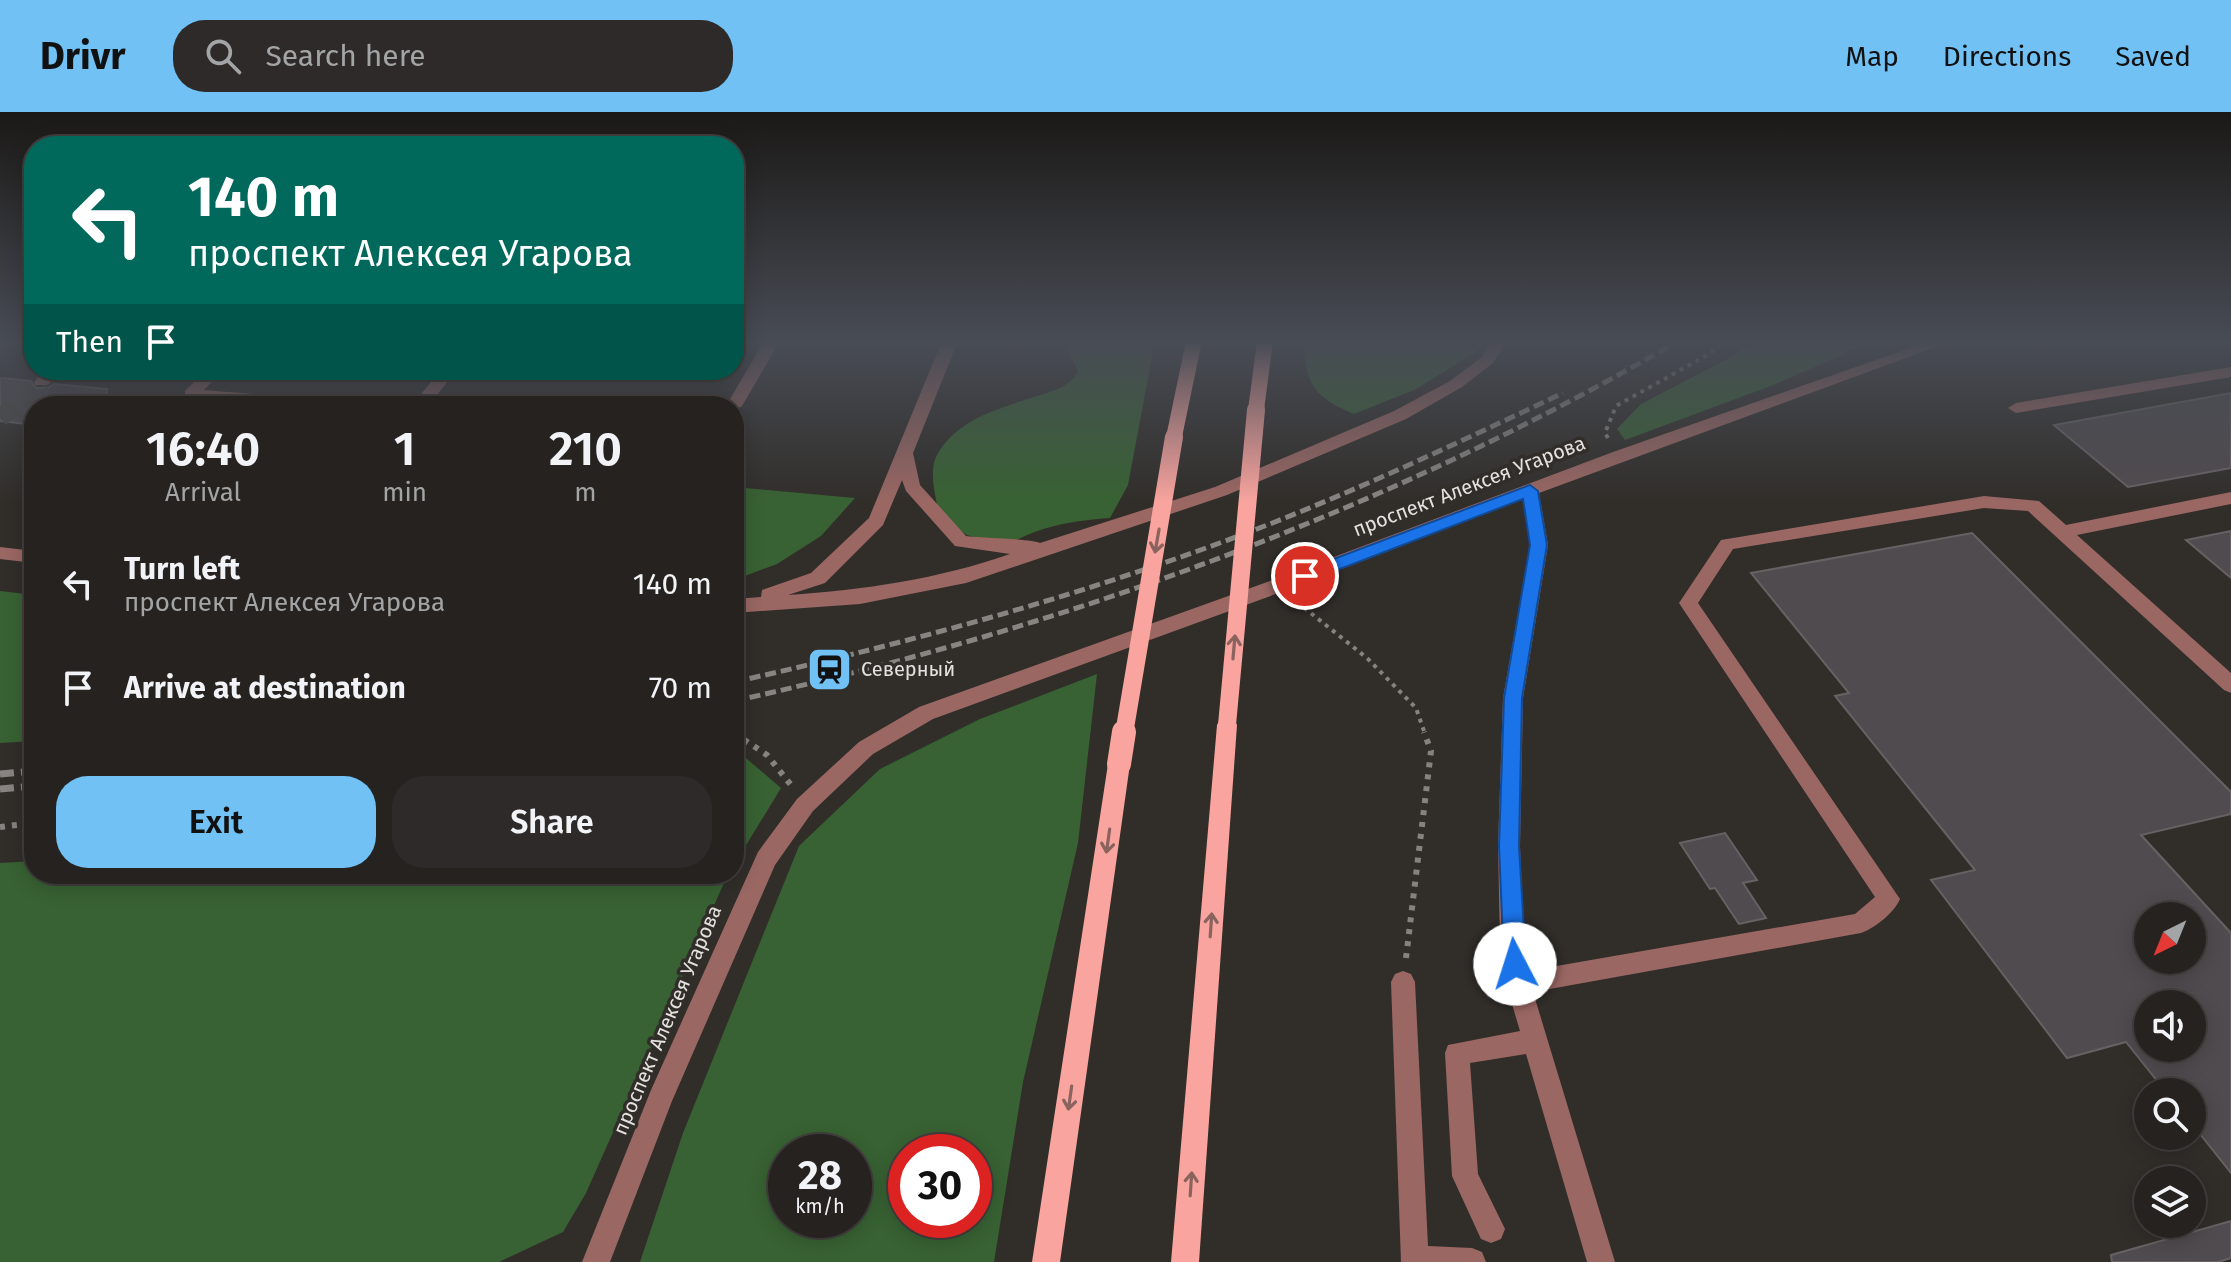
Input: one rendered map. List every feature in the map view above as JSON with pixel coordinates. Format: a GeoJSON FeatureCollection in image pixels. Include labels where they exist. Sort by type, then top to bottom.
{"type":"FeatureCollection","features":[{"type":"Feature","properties":{"kind":"main road"},"geometry":{"type":"LineString","coordinates":[[1046,1262],[1119,764],[1183,395]]}},
{"type":"Feature","properties":{"kind":"main road"},"geometry":{"type":"LineString","coordinates":[[1185,1262],[1227,725],[1258,395]]}},
{"type":"Feature","properties":{"kind":"street"},"geometry":{"type":"LineString","coordinates":[[744,602],[818,578],[877,521],[929,395]]}},
{"type":"Feature","properties":{"kind":"street"},"geometry":{"type":"LineString","coordinates":[[744,604],[860,597],[966,576],[1221,491],[1400,415],[1437,395]]}},
{"type":"Feature","properties":{"kind":"street","name":"проспект Алексея Угарова"},"geometry":{"type":"LineString","coordinates":[[596,1262],[660,1099],[766,859],[805,805],[866,748],[926,713],[1792,395]]}},
{"type":"Feature","properties":{"kind":"street"},"geometry":{"type":"LineString","coordinates":[[2016,408],[2096,395]]}},
{"type":"Feature","properties":{"kind":"street"},"geometry":{"type":"LineString","coordinates":[[905,453],[912,487],[961,542],[1015,548],[1068,540]]}},
{"type":"Feature","properties":{"kind":"street"},"geometry":{"type":"LineString","coordinates":[[1530,491],[1539,545],[1513,698],[1511,757],[1511,902],[1518,984],[1601,1262]]}},
{"type":"Feature","properties":{"kind":"street"},"geometry":{"type":"LineString","coordinates":[[2064,531],[2231,498]]}},
{"type":"Feature","properties":{"kind":"street"},"geometry":{"type":"LineString","coordinates":[[1518,984],[1861,923],[1889,899],[1688,603],[1727,544],[1984,502],[2033,505],[2231,685]]}},
{"type":"Feature","properties":{"kind":"street"},"geometry":{"type":"LineString","coordinates":[[0,553],[24,556]]}},
{"type":"Feature","properties":{"kind":"street"},"geometry":{"type":"LineString","coordinates":[[1403,982],[1415,1261],[1472,1262]]}},
{"type":"Feature","properties":{"kind":"street"},"geometry":{"type":"LineString","coordinates":[[1491,1229],[1465,1176],[1457,1053],[1535,1041]]}},
{"type":"Feature","properties":{"kind":"path"},"geometry":{"type":"LineString","coordinates":[[1619,456],[1605,433],[1616,406],[1636,395]]}},
{"type":"Feature","properties":{"kind":"path"},"geometry":{"type":"LineString","coordinates":[[1277,586],[1367,658],[1416,708],[1431,751],[1403,982]]}},
{"type":"Feature","properties":{"kind":"path"},"geometry":{"type":"LineString","coordinates":[[744,737],[772,758],[805,805]]}},
{"type":"Feature","properties":{"kind":"path"},"geometry":{"type":"LineString","coordinates":[[0,827],[24,824]]}},
{"type":"Feature","properties":{"kind":"green space"},"geometry":{"type":"Polygon","coordinates":[[[1041,395],[1145,395],[1128,485],[1110,518],[1055,526],[1004,547],[967,535],[940,517],[933,477],[937,455],[956,432],[995,410],[1041,395]]]}},
{"type":"Feature","properties":{"kind":"green space"},"geometry":{"type":"Polygon","coordinates":[[[1321,395],[1402,395],[1354,414],[1321,395]]]}},
{"type":"Feature","properties":{"kind":"green space"},"geometry":{"type":"Polygon","coordinates":[[[1659,395],[1747,395],[1625,440],[1617,429],[1641,404],[1659,395]]]}},
{"type":"Feature","properties":{"kind":"green space"},"geometry":{"type":"Polygon","coordinates":[[[744,488],[855,498],[821,536],[777,564],[744,576],[744,488]]]}},
{"type":"Feature","properties":{"kind":"green space"},"geometry":{"type":"Polygon","coordinates":[[[0,591],[24,594],[24,742],[0,743],[0,591]]]}},
{"type":"Feature","properties":{"kind":"green space"},"geometry":{"type":"Polygon","coordinates":[[[1097,674],[1078,843],[1023,1082],[994,1262],[640,1262],[683,1133],[799,846],[880,769],[980,719],[1097,674]]]}},
{"type":"Feature","properties":{"kind":"green space"},"geometry":{"type":"Polygon","coordinates":[[[744,757],[781,788],[744,849],[744,757]]]}},
{"type":"Feature","properties":{"kind":"green space"},"geometry":{"type":"Polygon","coordinates":[[[24,862],[24,884],[724,884],[586,1193],[563,1232],[499,1262],[0,1262],[0,863],[24,862]]]}},
{"type":"Feature","properties":{"kind":"building"},"geometry":{"type":"Polygon","coordinates":[[[0,395],[107,395],[24,396],[24,424],[0,421],[0,395]]]}},
{"type":"Feature","properties":{"kind":"building"},"geometry":{"type":"Polygon","coordinates":[[[2231,395],[2231,468],[2128,487],[2054,425],[2231,395]]]}},
{"type":"Feature","properties":{"kind":"building"},"geometry":{"type":"Polygon","coordinates":[[[2231,531],[2231,578],[2186,540],[2231,531]]]}},
{"type":"Feature","properties":{"kind":"building"},"geometry":{"type":"Polygon","coordinates":[[[1972,533],[2231,792],[2231,814],[2141,835],[2203,902],[2134,902],[2134,974],[2206,974],[2206,906],[2231,933],[2231,1173],[2206,1142],[2206,1078],[2155,1078],[2142,1062],[2206,1062],[2206,990],[2134,990],[2134,1052],[2126,1042],[2067,1058],[1931,880],[1975,870],[1835,696],[1849,693],[1751,573],[1972,533]]]}},
{"type":"Feature","properties":{"kind":"building"},"geometry":{"type":"Polygon","coordinates":[[[1725,833],[1757,880],[1743,883],[1766,918],[1739,924],[1715,888],[1710,889],[1680,843],[1725,833]]]}},
{"type":"Feature","properties":{"kind":"building"},"geometry":{"type":"Polygon","coordinates":[[[2231,1221],[2231,1258],[2218,1262],[2112,1262],[2111,1255],[2171,1238],[2206,1238],[2206,1228],[2231,1221]]]}},
{"type":"Feature","properties":{"kind":"tunnel"},"geometry":{"type":"LineString","coordinates":[[0,418],[24,397]]}},
{"type":"Feature","properties":{"kind":"railway"},"geometry":{"type":"LineString","coordinates":[[744,680],[940,632],[1075,592],[1209,547],[1312,507],[1559,395]]}},
{"type":"Feature","properties":{"kind":"railway"},"geometry":{"type":"LineString","coordinates":[[744,699],[980,638],[1220,558],[1338,511],[1454,459],[1582,395]]}},
{"type":"Feature","properties":{"kind":"railway"},"geometry":{"type":"LineString","coordinates":[[0,774],[24,772]]}},
{"type":"Feature","properties":{"kind":"railway"},"geometry":{"type":"LineString","coordinates":[[0,789],[24,787]]}},
{"type":"Feature","properties":{"kind":"place","name":"Северный"},"geometry":{"type":"Point","coordinates":[830,669]}},
{"type":"Feature","properties":{"kind":"route"},"geometry":{"type":"LineString","coordinates":[[1305,576],[1530,491],[1539,545],[1513,698],[1509,846],[1515,964]]}}]}
